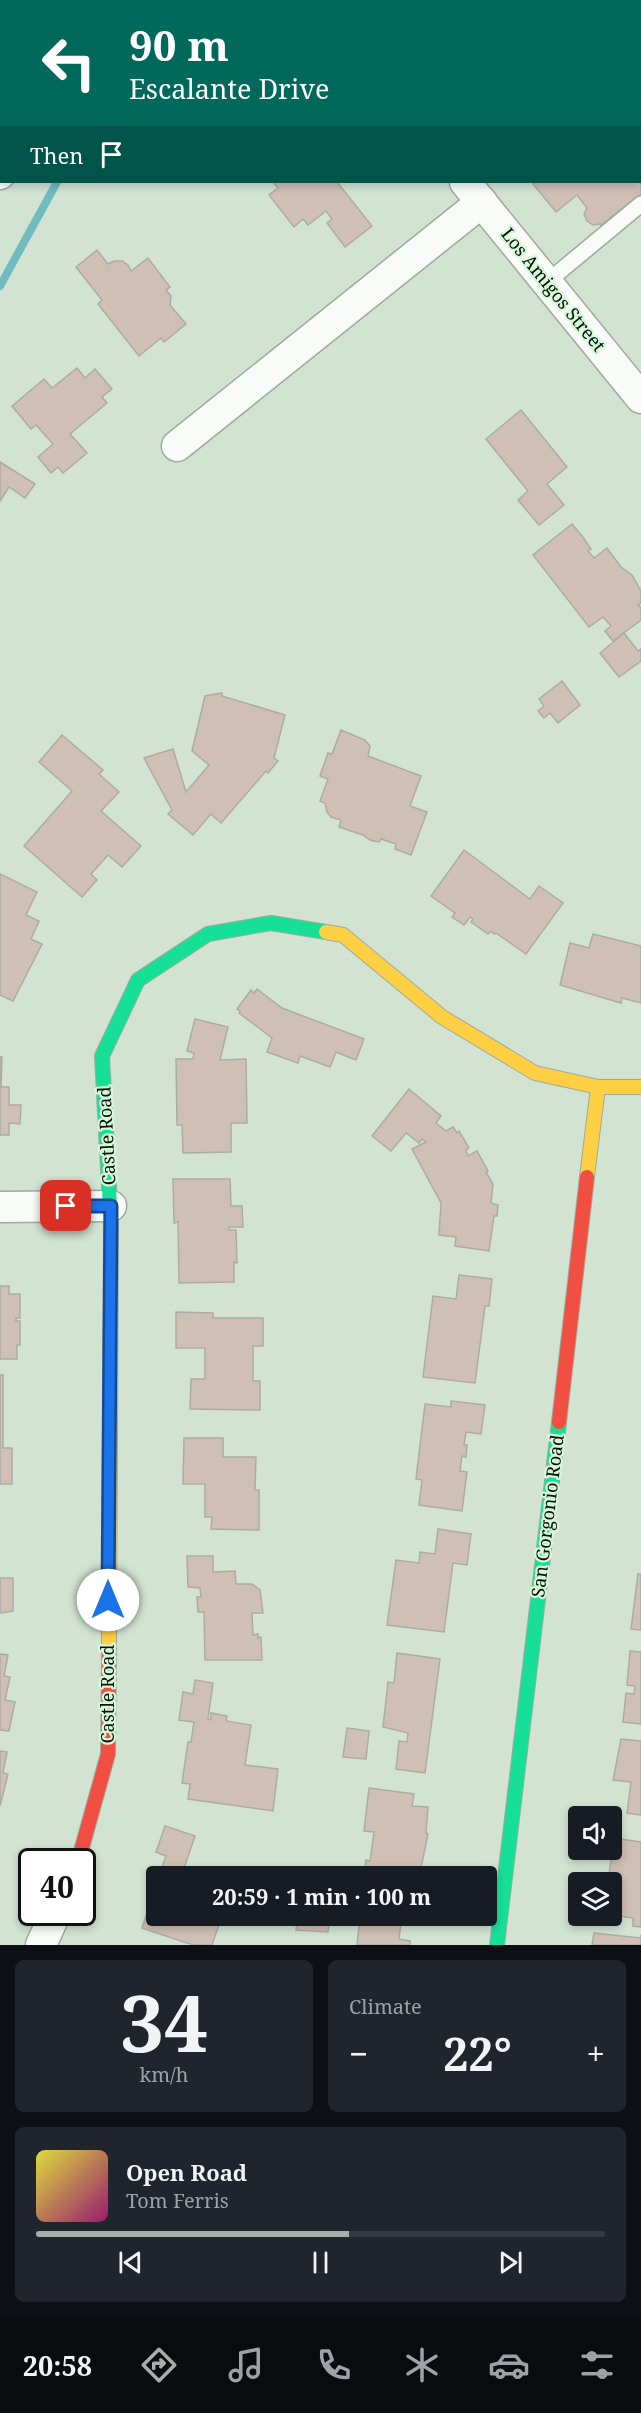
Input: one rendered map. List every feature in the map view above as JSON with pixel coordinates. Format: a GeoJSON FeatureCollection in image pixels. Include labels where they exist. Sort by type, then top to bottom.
{"type":"FeatureCollection","features":[{"type":"Feature","properties":{"kind":"street","name":"Los Amigos Street"},"geometry":{"type":"LineString","coordinates":[[474,192],[641,398]]}},
{"type":"Feature","properties":{"kind":"street"},"geometry":{"type":"LineString","coordinates":[[177,446],[474,192]]}},
{"type":"Feature","properties":{"kind":"street","name":"Castle Road"},"geometry":{"type":"LineString","coordinates":[[82,1848],[108,1754],[111,1206],[102,1056],[138,980],[207,934],[271,923],[343,935],[442,1017],[535,1073],[598,1087],[641,1087]]}},
{"type":"Feature","properties":{"kind":"street","name":"San Gorgonio Road"},"geometry":{"type":"LineString","coordinates":[[497,1945],[598,1087]]}},
{"type":"Feature","properties":{"kind":"street"},"geometry":{"type":"LineString","coordinates":[[0,1207],[111,1206]]}},
{"type":"Feature","properties":{"kind":"street"},"geometry":{"type":"LineString","coordinates":[[41,1945],[50,1926]]}},
{"type":"Feature","properties":{"kind":"lane"},"geometry":{"type":"LineString","coordinates":[[547,282],[641,204]]}},
{"type":"Feature","properties":{"kind":"building"},"geometry":{"type":"Polygon","coordinates":[[[274,183],[338,183],[372,226],[345,247],[327,223],[332,219],[326,211],[308,225],[303,219],[294,227],[269,195],[278,188],[274,183]]]}},
{"type":"Feature","properties":{"kind":"building"},"geometry":{"type":"Polygon","coordinates":[[[641,183],[641,194],[601,225],[593,225],[587,221],[584,214],[587,208],[577,195],[556,212],[533,184],[641,183]]]}},
{"type":"Feature","properties":{"kind":"building"},"geometry":{"type":"Polygon","coordinates":[[[97,250],[108,264],[122,261],[131,271],[148,258],[170,287],[166,290],[171,296],[170,305],[186,324],[164,342],[161,338],[139,356],[98,304],[102,300],[76,267],[97,250]]]}},
{"type":"Feature","properties":{"kind":"building"},"geometry":{"type":"Polygon","coordinates":[[[77,368],[85,378],[95,369],[112,389],[102,397],[107,403],[70,434],[87,453],[63,473],[58,467],[51,473],[38,457],[53,444],[36,425],[31,429],[12,406],[44,379],[52,388],[77,368]]]}},
{"type":"Feature","properties":{"kind":"building"},"geometry":{"type":"Polygon","coordinates":[[[521,410],[567,467],[547,484],[564,505],[539,525],[518,500],[528,491],[486,439],[521,410]]]}},
{"type":"Feature","properties":{"kind":"building"},"geometry":{"type":"Polygon","coordinates":[[[0,462],[35,484],[25,498],[9,487],[0,501],[0,462]]]}},
{"type":"Feature","properties":{"kind":"building"},"geometry":{"type":"Polygon","coordinates":[[[572,524],[591,549],[588,551],[594,558],[607,548],[621,567],[632,575],[641,591],[641,603],[638,605],[641,608],[641,620],[613,641],[605,631],[611,626],[603,617],[589,627],[533,555],[572,524]]]}},
{"type":"Feature","properties":{"kind":"building"},"geometry":{"type":"Polygon","coordinates":[[[624,633],[638,651],[641,649],[641,661],[619,677],[600,653],[624,633]]]}},
{"type":"Feature","properties":{"kind":"building"},"geometry":{"type":"Polygon","coordinates":[[[562,681],[580,705],[558,723],[550,713],[544,718],[538,711],[544,706],[539,699],[562,681]]]}},
{"type":"Feature","properties":{"kind":"building"},"geometry":{"type":"Polygon","coordinates":[[[222,693],[222,696],[285,715],[274,758],[278,761],[268,773],[266,771],[221,823],[211,814],[193,835],[168,814],[172,810],[144,758],[173,749],[186,792],[209,765],[192,751],[205,696],[222,693]]]}},
{"type":"Feature","properties":{"kind":"building"},"geometry":{"type":"Polygon","coordinates":[[[341,730],[365,740],[370,746],[368,756],[421,776],[410,806],[427,812],[411,855],[395,849],[396,844],[381,839],[379,842],[370,840],[363,835],[339,827],[341,820],[331,817],[325,803],[320,801],[328,779],[320,776],[328,753],[332,754],[341,730]]]}},
{"type":"Feature","properties":{"kind":"building"},"geometry":{"type":"Polygon","coordinates":[[[62,735],[103,770],[99,774],[119,792],[101,811],[141,846],[122,867],[108,855],[91,874],[97,880],[82,897],[24,846],[72,791],[39,762],[62,735]]]}},
{"type":"Feature","properties":{"kind":"building"},"geometry":{"type":"Polygon","coordinates":[[[464,850],[530,899],[539,886],[563,903],[526,954],[496,933],[491,931],[488,934],[471,922],[473,919],[470,917],[464,925],[452,917],[455,913],[431,896],[464,850]]]}},
{"type":"Feature","properties":{"kind":"building"},"geometry":{"type":"Polygon","coordinates":[[[0,874],[37,892],[26,915],[39,921],[31,939],[42,944],[13,1001],[0,995],[0,874]]]}},
{"type":"Feature","properties":{"kind":"building"},"geometry":{"type":"Polygon","coordinates":[[[593,934],[641,946],[641,1003],[622,998],[621,1003],[560,985],[570,943],[589,948],[593,934]]]}},
{"type":"Feature","properties":{"kind":"building"},"geometry":{"type":"Polygon","coordinates":[[[257,989],[282,1008],[364,1039],[356,1060],[336,1052],[330,1067],[300,1056],[298,1063],[267,1052],[272,1038],[239,1013],[237,1009],[251,990],[254,993],[257,989]]]}},
{"type":"Feature","properties":{"kind":"building"},"geometry":{"type":"Polygon","coordinates":[[[195,1019],[228,1027],[220,1060],[246,1059],[247,1123],[231,1123],[231,1152],[183,1153],[182,1125],[177,1125],[176,1059],[193,1059],[194,1053],[187,1051],[195,1019]]]}},
{"type":"Feature","properties":{"kind":"building"},"geometry":{"type":"Polygon","coordinates":[[[0,1057],[2,1057],[1,1087],[9,1087],[9,1105],[21,1105],[20,1124],[9,1123],[9,1135],[0,1135],[0,1057]]]}},
{"type":"Feature","properties":{"kind":"building"},"geometry":{"type":"Polygon","coordinates":[[[409,1089],[441,1116],[436,1123],[446,1131],[453,1127],[457,1133],[459,1131],[469,1148],[466,1150],[468,1156],[477,1151],[488,1171],[486,1172],[493,1184],[491,1203],[498,1205],[497,1216],[494,1216],[489,1251],[455,1246],[456,1237],[439,1235],[441,1203],[412,1149],[426,1142],[422,1139],[419,1143],[406,1133],[391,1151],[372,1136],[409,1089]]]}},
{"type":"Feature","properties":{"kind":"building"},"geometry":{"type":"Polygon","coordinates":[[[173,1179],[230,1179],[231,1206],[242,1206],[243,1227],[229,1227],[229,1230],[236,1230],[237,1263],[234,1262],[234,1282],[179,1283],[178,1222],[174,1223],[173,1179]]]}},
{"type":"Feature","properties":{"kind":"building"},"geometry":{"type":"Polygon","coordinates":[[[459,1275],[492,1279],[489,1306],[485,1306],[475,1383],[423,1377],[433,1296],[456,1299],[459,1275]]]}},
{"type":"Feature","properties":{"kind":"building"},"geometry":{"type":"Polygon","coordinates":[[[0,1286],[9,1286],[9,1294],[20,1294],[20,1318],[16,1318],[16,1321],[20,1321],[20,1345],[17,1345],[17,1359],[0,1359],[0,1286]]]}},
{"type":"Feature","properties":{"kind":"building"},"geometry":{"type":"Polygon","coordinates":[[[176,1312],[213,1313],[213,1318],[263,1318],[263,1346],[253,1346],[253,1381],[260,1381],[260,1410],[190,1409],[191,1379],[205,1379],[205,1348],[176,1348],[176,1312]]]}},
{"type":"Feature","properties":{"kind":"building"},"geometry":{"type":"Polygon","coordinates":[[[0,1375],[3,1375],[3,1448],[12,1448],[12,1484],[0,1484],[0,1375]]]}},
{"type":"Feature","properties":{"kind":"building"},"geometry":{"type":"Polygon","coordinates":[[[451,1401],[485,1405],[481,1434],[466,1432],[464,1445],[467,1445],[466,1457],[462,1456],[460,1471],[467,1472],[462,1511],[419,1505],[422,1480],[416,1479],[425,1404],[451,1407],[451,1401]]]}},
{"type":"Feature","properties":{"kind":"building"},"geometry":{"type":"Polygon","coordinates":[[[184,1438],[223,1438],[223,1457],[256,1457],[255,1490],[259,1490],[259,1530],[211,1529],[212,1517],[205,1517],[205,1484],[183,1484],[184,1438]]]}},
{"type":"Feature","properties":{"kind":"building"},"geometry":{"type":"Polygon","coordinates":[[[438,1529],[471,1534],[467,1565],[453,1563],[444,1632],[387,1625],[396,1560],[419,1563],[420,1552],[435,1554],[438,1529]]]}},
{"type":"Feature","properties":{"kind":"building"},"geometry":{"type":"Polygon","coordinates":[[[187,1556],[213,1556],[213,1572],[235,1571],[236,1584],[252,1584],[260,1590],[263,1613],[252,1613],[253,1635],[258,1634],[258,1638],[261,1637],[262,1660],[205,1660],[204,1612],[198,1612],[197,1597],[201,1597],[200,1588],[188,1587],[187,1556]]]}},
{"type":"Feature","properties":{"kind":"building"},"geometry":{"type":"Polygon","coordinates":[[[638,1574],[641,1574],[641,1630],[631,1629],[638,1574]]]}},
{"type":"Feature","properties":{"kind":"building"},"geometry":{"type":"Polygon","coordinates":[[[0,1578],[13,1578],[13,1611],[0,1613],[0,1578]]]}},
{"type":"Feature","properties":{"kind":"building"},"geometry":{"type":"Polygon","coordinates":[[[630,1651],[641,1652],[641,1724],[623,1722],[626,1693],[634,1694],[635,1686],[627,1685],[630,1651]]]}},
{"type":"Feature","properties":{"kind":"building"},"geometry":{"type":"Polygon","coordinates":[[[397,1653],[440,1659],[425,1773],[396,1769],[399,1741],[407,1742],[408,1733],[383,1727],[388,1682],[394,1683],[397,1653]]]}},
{"type":"Feature","properties":{"kind":"building"},"geometry":{"type":"Polygon","coordinates":[[[0,1654],[8,1655],[4,1676],[10,1677],[5,1700],[15,1702],[9,1731],[0,1730],[0,1654]]]}},
{"type":"Feature","properties":{"kind":"building"},"geometry":{"type":"Polygon","coordinates":[[[195,1680],[213,1683],[208,1719],[211,1720],[211,1713],[227,1716],[226,1721],[251,1725],[245,1765],[278,1769],[273,1811],[188,1799],[190,1784],[182,1783],[188,1742],[191,1742],[194,1722],[179,1720],[183,1692],[193,1694],[195,1680]]]}},
{"type":"Feature","properties":{"kind":"building"},"geometry":{"type":"Polygon","coordinates":[[[347,1728],[369,1731],[366,1759],[343,1757],[347,1728]]]}},
{"type":"Feature","properties":{"kind":"building"},"geometry":{"type":"Polygon","coordinates":[[[621,1739],[641,1741],[641,1815],[627,1813],[631,1782],[613,1780],[621,1739]]]}},
{"type":"Feature","properties":{"kind":"building"},"geometry":{"type":"Polygon","coordinates":[[[0,1751],[7,1752],[3,1773],[8,1774],[0,1806],[0,1751]]]}},
{"type":"Feature","properties":{"kind":"building"},"geometry":{"type":"Polygon","coordinates":[[[369,1788],[414,1794],[412,1806],[428,1807],[426,1833],[428,1834],[421,1866],[365,1866],[366,1860],[370,1861],[374,1832],[364,1831],[369,1788]]]}},
{"type":"Feature","properties":{"kind":"building"},"geometry":{"type":"Polygon","coordinates":[[[165,1826],[195,1836],[185,1866],[162,1866],[166,1856],[156,1852],[165,1826]]]}},
{"type":"Feature","properties":{"kind":"building"},"geometry":{"type":"Polygon","coordinates":[[[622,1839],[641,1842],[641,1927],[633,1926],[633,1918],[622,1916],[622,1872],[609,1872],[611,1860],[622,1860],[622,1839]]]}},
{"type":"Feature","properties":{"kind":"building"},"geometry":{"type":"Polygon","coordinates":[[[146,1916],[146,1926],[219,1926],[212,1945],[193,1945],[142,1928],[146,1916]]]}},
{"type":"Feature","properties":{"kind":"building"},"geometry":{"type":"Polygon","coordinates":[[[297,1926],[329,1926],[328,1932],[296,1930],[297,1926]]]}},
{"type":"Feature","properties":{"kind":"building"},"geometry":{"type":"Polygon","coordinates":[[[359,1926],[401,1926],[399,1939],[410,1941],[410,1945],[357,1945],[359,1926]]]}},
{"type":"Feature","properties":{"kind":"building"},"geometry":{"type":"Polygon","coordinates":[[[594,1933],[640,1938],[641,1935],[641,1945],[592,1945],[594,1933]]]}},
{"type":"Feature","properties":{"kind":"waterway"},"geometry":{"type":"LineString","coordinates":[[0,286],[56,183]]}},
{"type":"Feature","properties":{"kind":"traffic: fast"},"geometry":{"type":"LineString","coordinates":[[111,1225],[102,1056],[138,980],[208,934],[271,923],[326,932]]}},
{"type":"Feature","properties":{"kind":"traffic: fast"},"geometry":{"type":"LineString","coordinates":[[497,1945],[559,1422]]}},
{"type":"Feature","properties":{"kind":"traffic: slow"},"geometry":{"type":"LineString","coordinates":[[326,932],[343,935],[442,1017],[535,1073],[598,1087],[641,1087]]}},
{"type":"Feature","properties":{"kind":"traffic: slow"},"geometry":{"type":"LineString","coordinates":[[587,1177],[598,1087]]}},
{"type":"Feature","properties":{"kind":"traffic: slow"},"geometry":{"type":"LineString","coordinates":[[109,1651],[111,1225]]}},
{"type":"Feature","properties":{"kind":"traffic: jam"},"geometry":{"type":"LineString","coordinates":[[559,1422],[587,1177]]}},
{"type":"Feature","properties":{"kind":"traffic: jam"},"geometry":{"type":"LineString","coordinates":[[82,1848],[108,1754],[109,1651]]}},
{"type":"Feature","properties":{"kind":"route"},"geometry":{"type":"LineString","coordinates":[[66,1206],[111,1206],[108,1600]]}}]}
